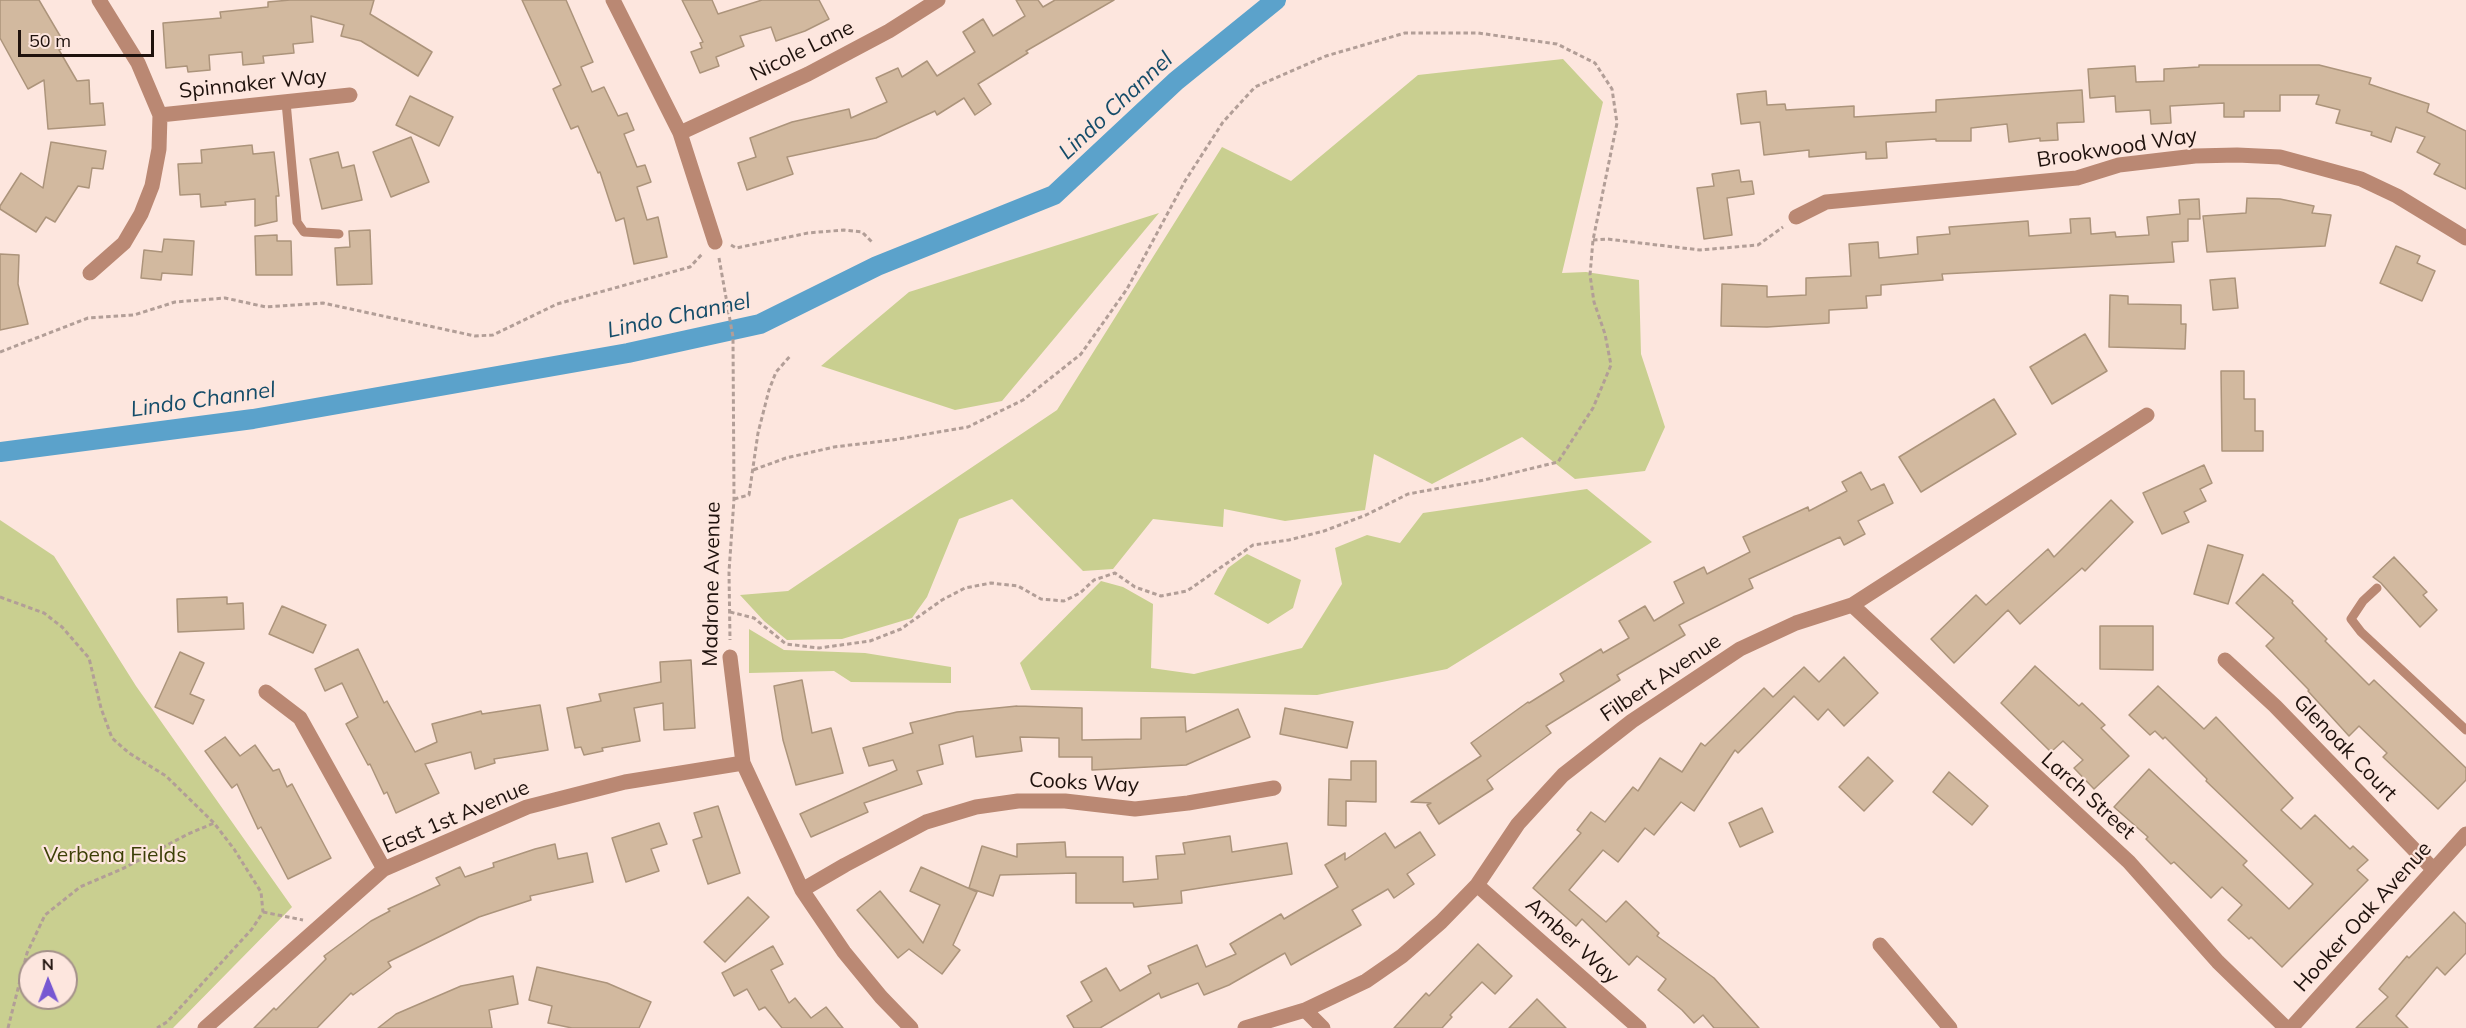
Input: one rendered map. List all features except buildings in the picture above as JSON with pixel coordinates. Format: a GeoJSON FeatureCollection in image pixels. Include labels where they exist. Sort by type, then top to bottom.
{"type":"FeatureCollection","features":[{"type":"Feature","properties":{"kind":"street"},"geometry":{"type":"LineString","coordinates":[[90,273],[124,243],[141,214],[152,186],[159,150],[160,115],[138,63],[99,0]]}},
{"type":"Feature","properties":{"kind":"street"},"geometry":{"type":"LineString","coordinates":[[613,0],[680,133],[715,242]]}},
{"type":"Feature","properties":{"kind":"street","name":"Nicole Lane"},"geometry":{"type":"LineString","coordinates":[[680,133],[808,74],[889,31],[938,0]]}},
{"type":"Feature","properties":{"kind":"street","name":"Spinnaker Way"},"geometry":{"type":"LineString","coordinates":[[160,115],[350,95]]}},
{"type":"Feature","properties":{"kind":"street","name":"Brookwood Way"},"geometry":{"type":"LineString","coordinates":[[1796,217],[1827,202],[2077,178],[2119,165],[2195,156],[2237,155],[2280,157],[2361,178],[2397,196],[2466,238]]}},
{"type":"Feature","properties":{"kind":"street","name":"Filbert Avenue"},"geometry":{"type":"LineString","coordinates":[[1245,1028],[1305,1010],[1366,981],[1402,956],[1441,922],[1477,885],[1518,825],[1563,775],[1632,721],[1740,649],[1796,623],[1851,605],[2147,415]]}},
{"type":"Feature","properties":{"kind":"street","name":"Larch Street"},"geometry":{"type":"LineString","coordinates":[[1851,605],[2129,862],[2218,962],[2286,1028]]}},
{"type":"Feature","properties":{"kind":"street","name":"Madrone Avenue"},"geometry":{"type":"LineString","coordinates":[[730,657],[743,763],[802,890],[844,952],[881,997],[911,1028]]}},
{"type":"Feature","properties":{"kind":"street","name":"Glenoak Court"},"geometry":{"type":"LineString","coordinates":[[2225,660],[2275,706],[2433,869]]}},
{"type":"Feature","properties":{"kind":"street"},"geometry":{"type":"LineString","coordinates":[[266,692],[300,718],[384,869]]}},
{"type":"Feature","properties":{"kind":"street","name":"East 1st Avenue"},"geometry":{"type":"LineString","coordinates":[[205,1028],[384,869],[527,807],[626,782],[743,763]]}},
{"type":"Feature","properties":{"kind":"street","name":"Cooks Way"},"geometry":{"type":"LineString","coordinates":[[802,890],[926,822],[976,807],[1018,801],[1065,801],[1135,809],[1274,789]]}},
{"type":"Feature","properties":{"kind":"street","name":"Hooker Oak Avenue"},"geometry":{"type":"LineString","coordinates":[[2291,1028],[2466,834]]}},
{"type":"Feature","properties":{"kind":"street","name":"Amber Way"},"geometry":{"type":"LineString","coordinates":[[1477,885],[1639,1028]]}},
{"type":"Feature","properties":{"kind":"street"},"geometry":{"type":"LineString","coordinates":[[1880,945],[1950,1028]]}},
{"type":"Feature","properties":{"kind":"street"},"geometry":{"type":"LineString","coordinates":[[1305,1010],[1323,1028]]}},
{"type":"Feature","properties":{"kind":"lane"},"geometry":{"type":"LineString","coordinates":[[286,102],[297,222],[304,232],[339,234]]}},
{"type":"Feature","properties":{"kind":"lane"},"geometry":{"type":"LineString","coordinates":[[2378,588],[2363,601],[2351,619],[2361,632],[2466,730]]}},
{"type":"Feature","properties":{"kind":"path"},"geometry":{"type":"LineString","coordinates":[[730,612],[754,618],[786,644],[819,648],[870,641],[901,629],[942,600],[965,588],[991,583],[1018,586],[1041,599],[1064,601],[1080,593],[1094,580],[1115,573],[1136,587],[1161,596],[1187,591],[1252,545],[1289,540],[1323,531],[1366,515],[1408,494],[1484,480],[1558,462],[1593,408],[1611,364],[1605,334],[1594,302],[1590,275],[1593,240],[1617,123],[1612,89],[1595,63],[1557,44],[1478,33],[1405,33],[1326,56],[1255,87],[1223,122],[1185,181],[1127,289],[1081,354],[1023,400],[968,427],[834,447],[786,458],[753,470]]}},
{"type":"Feature","properties":{"kind":"path"},"geometry":{"type":"LineString","coordinates":[[1593,240],[1607,239],[1700,250],[1758,245],[1796,217]]}},
{"type":"Feature","properties":{"kind":"path"},"geometry":{"type":"LineString","coordinates":[[0,352],[88,318],[134,315],[175,302],[225,298],[266,307],[323,303],[475,336],[493,335],[557,304],[690,267],[715,242],[727,243],[736,248],[808,233],[844,231],[862,232],[873,243]]}},
{"type":"Feature","properties":{"kind":"path","name":"Madrone Avenue"},"geometry":{"type":"LineString","coordinates":[[721,269],[733,337],[734,499],[729,572],[730,657]]}},
{"type":"Feature","properties":{"kind":"path"},"geometry":{"type":"LineString","coordinates":[[734,499],[749,495],[758,433],[769,390],[776,372],[790,355]]}},
{"type":"Feature","properties":{"kind":"path"},"geometry":{"type":"LineString","coordinates":[[0,597],[44,613],[62,627],[89,658],[100,708],[112,738],[129,753],[166,776],[214,823],[234,849],[261,892],[264,912],[252,929],[168,1022],[156,1028]]}},
{"type":"Feature","properties":{"kind":"path"},"geometry":{"type":"LineString","coordinates":[[8,1028],[27,953],[45,915],[80,887],[124,868],[214,823]]}},
{"type":"Feature","properties":{"kind":"path"},"geometry":{"type":"LineString","coordinates":[[264,912],[322,924]]}},
{"type":"Feature","properties":{"kind":"green space"},"geometry":{"type":"Polygon","coordinates":[[[1563,59],[1603,102],[1562,273],[1586,272],[1639,280],[1641,354],[1665,427],[1645,471],[1575,479],[1522,437],[1432,484],[1374,454],[1365,510],[1285,521],[1224,509],[1223,527],[1153,519],[1113,569],[1083,571],[1012,499],[959,519],[927,597],[912,618],[842,639],[787,640],[764,621],[740,595],[788,591],[1057,410],[1222,147],[1291,181],[1418,75],[1563,59]]]}},
{"type":"Feature","properties":{"kind":"green space"},"geometry":{"type":"Polygon","coordinates":[[[1159,213],[1002,401],[955,410],[821,366],[909,292],[1159,213]]]}},
{"type":"Feature","properties":{"kind":"green space"},"geometry":{"type":"Polygon","coordinates":[[[1587,489],[1652,542],[1447,669],[1317,695],[1031,690],[1020,663],[1101,581],[1123,587],[1153,604],[1151,668],[1194,674],[1302,648],[1342,584],[1335,548],[1367,535],[1400,543],[1423,513],[1587,489]]]}},
{"type":"Feature","properties":{"kind":"green space","name":"Verbena Fields"},"geometry":{"type":"Polygon","coordinates":[[[0,520],[54,556],[136,686],[292,907],[173,1028],[0,1028],[0,520]]]}},
{"type":"Feature","properties":{"kind":"green space"},"geometry":{"type":"Polygon","coordinates":[[[1247,554],[1301,580],[1293,608],[1268,624],[1214,594],[1228,568],[1247,554]]]}},
{"type":"Feature","properties":{"kind":"green space"},"geometry":{"type":"Polygon","coordinates":[[[749,629],[784,650],[865,653],[951,667],[951,683],[851,682],[834,671],[749,673],[749,629]]]}},
{"type":"Feature","properties":{"kind":"waterway","name":"Lindo Channel"},"geometry":{"type":"LineString","coordinates":[[0,452],[253,419],[628,353],[760,324],[877,266],[1054,195],[1176,81],[1276,0]]}}]}
